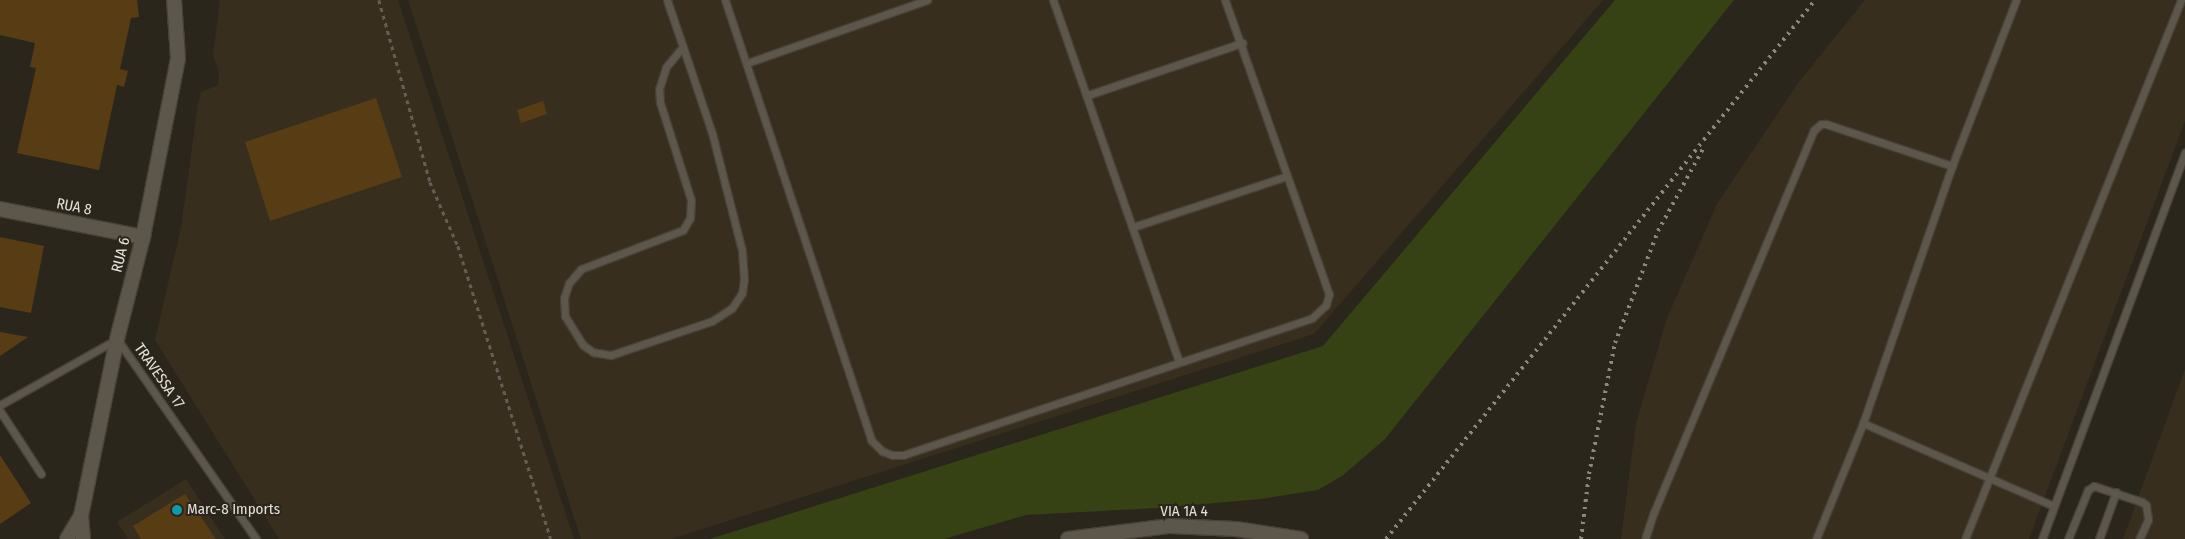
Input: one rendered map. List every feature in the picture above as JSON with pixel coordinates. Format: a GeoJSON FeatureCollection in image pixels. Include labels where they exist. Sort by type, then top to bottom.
{"type":"FeatureCollection","features":[{"type":"Feature","properties":{"kind":"street","name":"RUA 6"},"geometry":{"type":"LineString","coordinates":[[83,539],[81,516],[117,339],[142,237],[178,58],[174,0]]}},
{"type":"Feature","properties":{"kind":"street","name":"RUA 8"},"geometry":{"type":"LineString","coordinates":[[0,209],[142,237]]}},
{"type":"Feature","properties":{"kind":"street","name":"RUA 6"},"geometry":{"type":"LineString","coordinates":[[67,539],[81,516]]}},
{"type":"Feature","properties":{"kind":"street","name":"VIA 1A 4"},"geometry":{"type":"LineString","coordinates":[[1068,539],[1170,526],[1236,529],[1301,539]]}},
{"type":"Feature","properties":{"kind":"lane"},"geometry":{"type":"LineString","coordinates":[[667,0],[712,132],[742,251],[744,279],[742,293],[732,308],[712,321],[611,356],[593,352],[583,345],[565,316],[564,298],[568,283],[581,269],[683,230],[690,218],[691,200],[660,102],[659,89],[666,67],[683,47]]}},
{"type":"Feature","properties":{"kind":"lane"},"geometry":{"type":"LineString","coordinates":[[725,0],[869,433],[876,446],[892,455],[911,453],[1312,318],[1326,305],[1329,294],[1225,0]]}},
{"type":"Feature","properties":{"kind":"lane"},"geometry":{"type":"LineString","coordinates":[[747,63],[908,3],[926,0]]}},
{"type":"Feature","properties":{"kind":"lane"},"geometry":{"type":"LineString","coordinates":[[1053,0],[1088,95],[1179,362]]}},
{"type":"Feature","properties":{"kind":"lane"},"geometry":{"type":"LineString","coordinates":[[1816,539],[1863,423],[1952,166],[2016,0]]}},
{"type":"Feature","properties":{"kind":"lane"},"geometry":{"type":"LineString","coordinates":[[1965,539],[2181,0]]}},
{"type":"Feature","properties":{"kind":"lane"},"geometry":{"type":"LineString","coordinates":[[1088,95],[1242,44]]}},
{"type":"Feature","properties":{"kind":"lane"},"geometry":{"type":"LineString","coordinates":[[1645,539],[1654,512],[1814,130],[1821,124],[1826,124],[1952,166]]}},
{"type":"Feature","properties":{"kind":"lane"},"geometry":{"type":"LineString","coordinates":[[2042,539],[2183,163],[2185,153]]}},
{"type":"Feature","properties":{"kind":"lane"},"geometry":{"type":"LineString","coordinates":[[1133,227],[1287,176]]}},
{"type":"Feature","properties":{"kind":"lane","name":"TRAVESSA 17"},"geometry":{"type":"LineString","coordinates":[[0,405],[117,339],[256,539]]}},
{"type":"Feature","properties":{"kind":"lane"},"geometry":{"type":"LineString","coordinates":[[0,411],[41,474]]}},
{"type":"Feature","properties":{"kind":"lane"},"geometry":{"type":"LineString","coordinates":[[1863,423],[2054,506]]}},
{"type":"Feature","properties":{"kind":"lane"},"geometry":{"type":"LineString","coordinates":[[2068,539],[2091,487],[2116,492],[2146,505],[2148,520],[2139,539]]}},
{"type":"Feature","properties":{"kind":"lane"},"geometry":{"type":"LineString","coordinates":[[2099,539],[2116,492]]}},
{"type":"Feature","properties":{"kind":"path"},"geometry":{"type":"LineString","coordinates":[[379,0],[430,182],[458,246],[551,539]]}},
{"type":"Feature","properties":{"kind":"shaded area"},"geometry":{"type":"Polygon","coordinates":[[[220,0],[398,0],[574,539],[279,539],[155,340],[181,228],[198,104],[201,92],[218,85],[219,72],[213,56],[220,0]]]}},
{"type":"Feature","properties":{"kind":"shaded area"},"geometry":{"type":"Polygon","coordinates":[[[408,0],[1603,0],[1314,334],[671,539],[581,539],[408,0]]]}},
{"type":"Feature","properties":{"kind":"shaded area"},"geometry":{"type":"Polygon","coordinates":[[[1865,0],[2185,0],[2185,121],[2029,539],[1621,539],[1636,423],[1667,318],[1717,204],[1798,83],[1865,0]]]}},
{"type":"Feature","properties":{"kind":"shaded area"},"geometry":{"type":"Polygon","coordinates":[[[2185,369],[2185,539],[2123,539],[2185,369]]]}},
{"type":"Feature","properties":{"kind":"shaded area"},"geometry":{"type":"Polygon","coordinates":[[[186,479],[225,539],[128,539],[117,522],[186,479]]]}},
{"type":"Feature","properties":{"kind":"green space"},"geometry":{"type":"Polygon","coordinates":[[[1615,0],[1734,0],[1385,439],[1342,476],[1318,490],[1261,499],[1157,508],[1026,515],[944,539],[710,539],[1323,346],[1615,0]]]}},
{"type":"Feature","properties":{"kind":"building"},"geometry":{"type":"Polygon","coordinates":[[[0,0],[137,0],[139,17],[131,18],[120,69],[128,71],[124,87],[117,85],[99,170],[17,153],[36,68],[30,67],[35,43],[0,35],[0,0]]]}},
{"type":"Feature","properties":{"kind":"building"},"geometry":{"type":"Polygon","coordinates":[[[376,98],[402,177],[270,221],[245,142],[376,98]]]}},
{"type":"Feature","properties":{"kind":"building"},"geometry":{"type":"Polygon","coordinates":[[[543,101],[547,114],[521,123],[517,110],[543,101]]]}},
{"type":"Feature","properties":{"kind":"building"},"geometry":{"type":"Polygon","coordinates":[[[0,237],[44,246],[31,313],[0,307],[0,237]]]}},
{"type":"Feature","properties":{"kind":"building"},"geometry":{"type":"Polygon","coordinates":[[[0,332],[28,337],[0,356],[0,332]]]}},
{"type":"Feature","properties":{"kind":"building"},"geometry":{"type":"Polygon","coordinates":[[[0,455],[31,503],[0,524],[0,455]]]}},
{"type":"Feature","properties":{"kind":"building","name":"Marc-8 Imports"},"geometry":{"type":"Polygon","coordinates":[[[185,494],[216,539],[141,539],[133,526],[185,494]]]}},
{"type":"Feature","properties":{"kind":"railway"},"geometry":{"type":"LineString","coordinates":[[1386,539],[1815,0]]}},
{"type":"Feature","properties":{"kind":"railway"},"geometry":{"type":"LineString","coordinates":[[1581,539],[1589,474],[1615,343],[1658,231],[1704,147]]}},
{"type":"Feature","properties":{"kind":"place","name":"Marc-8 Imports"},"geometry":{"type":"Point","coordinates":[177,510]}}]}
